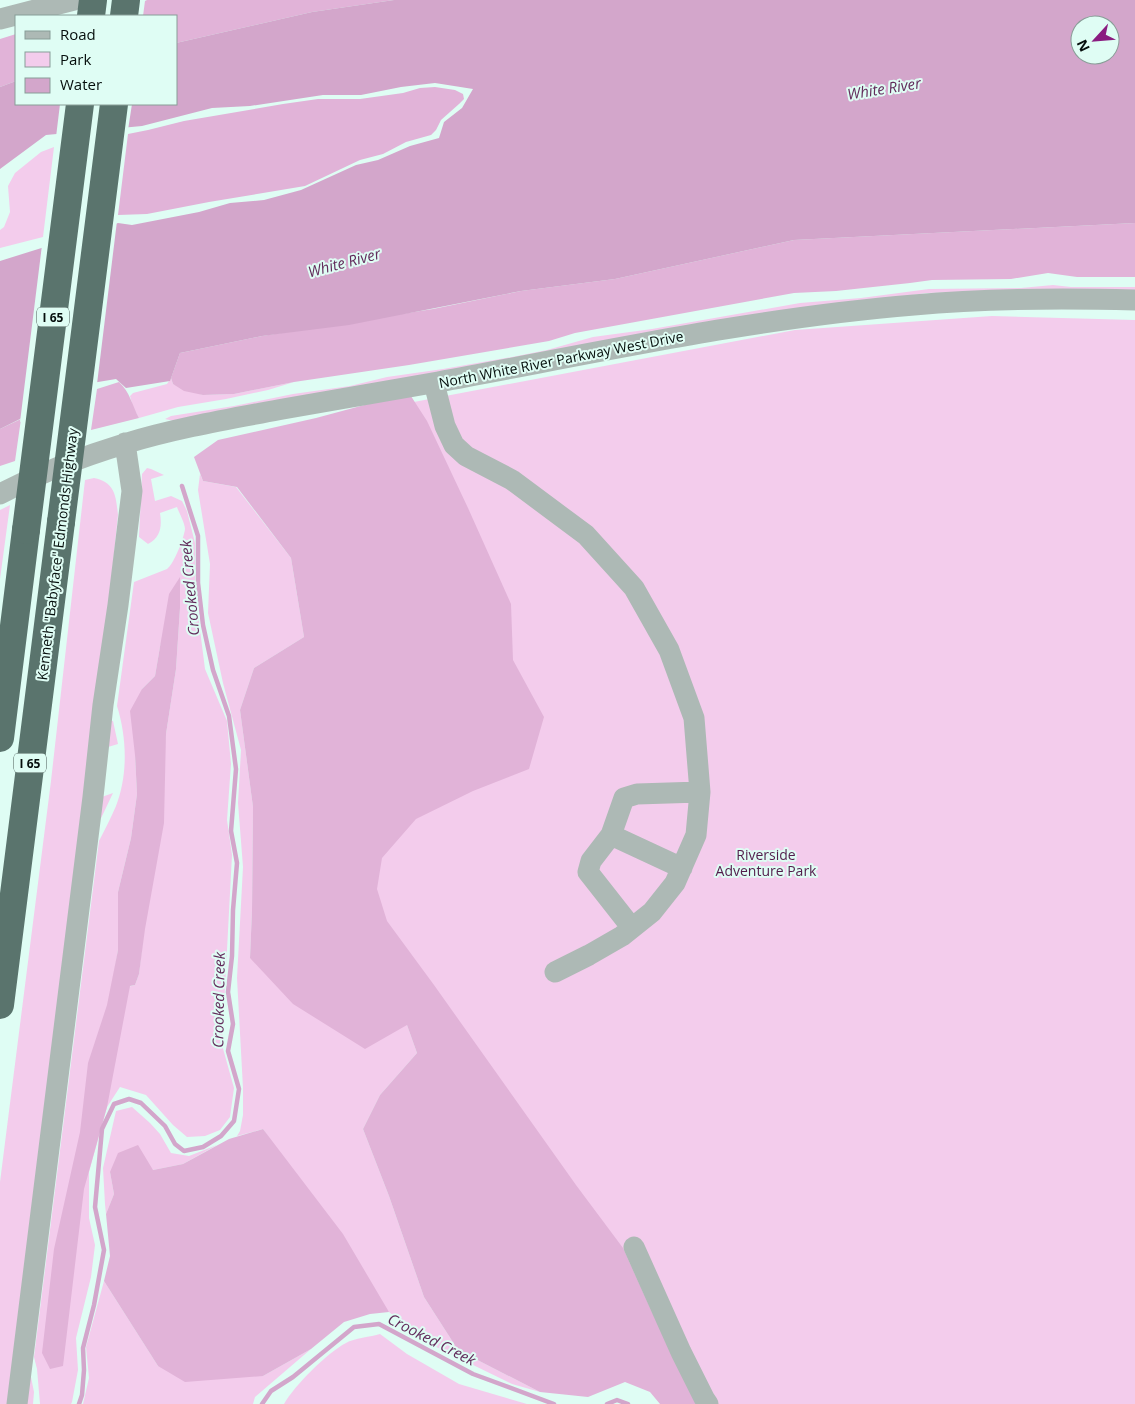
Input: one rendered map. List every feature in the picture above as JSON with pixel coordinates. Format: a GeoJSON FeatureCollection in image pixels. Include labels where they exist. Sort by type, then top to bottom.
{"type":"FeatureCollection","features":[{"type":"Feature","properties":{"kind":"highway"},"geometry":{"type":"LineString","coordinates":[[91,15],[93,0]]}},
{"type":"Feature","properties":{"kind":"highway"},"geometry":{"type":"LineString","coordinates":[[124,15],[126,0]]}},
{"type":"Feature","properties":{"kind":"highway","name":"I 65"},"geometry":{"type":"LineString","coordinates":[[0,738],[80,105]]}},
{"type":"Feature","properties":{"kind":"highway","name":"Kenneth \"Babyface\" Edmonds Highway"},"geometry":{"type":"LineString","coordinates":[[0,1005],[114,105]]}},
{"type":"Feature","properties":{"kind":"street"},"geometry":{"type":"LineString","coordinates":[[16,15],[74,0]]}},
{"type":"Feature","properties":{"kind":"street"},"geometry":{"type":"LineString","coordinates":[[0,19],[15,15]]}},
{"type":"Feature","properties":{"kind":"street","name":"North White River Parkway West Drive"},"geometry":{"type":"LineString","coordinates":[[0,494],[63,465],[125,443],[172,431],[221,420],[434,383],[673,338],[783,320],[914,305],[1053,298],[1135,300]]}},
{"type":"Feature","properties":{"kind":"street"},"geometry":{"type":"LineString","coordinates":[[434,383],[445,426],[454,445],[466,456],[512,480],[586,535],[634,588],[669,650],[694,718],[700,792],[696,835],[675,883],[652,912],[622,936],[555,972]]}},
{"type":"Feature","properties":{"kind":"street"},"geometry":{"type":"LineString","coordinates":[[17,1404],[103,705],[132,491],[125,443]]}},
{"type":"Feature","properties":{"kind":"street"},"geometry":{"type":"LineString","coordinates":[[632,928],[588,872],[590,861],[611,835],[624,798],[637,794],[700,792]]}},
{"type":"Feature","properties":{"kind":"street"},"geometry":{"type":"LineString","coordinates":[[611,835],[682,868]]}},
{"type":"Feature","properties":{"kind":"street"},"geometry":{"type":"LineString","coordinates":[[634,1247],[681,1352],[708,1404]]}},
{"type":"Feature","properties":{"kind":"green space"},"geometry":{"type":"Polygon","coordinates":[[[54,147],[43,237],[0,248],[0,230],[4,227],[10,212],[8,186],[15,173],[41,152],[54,147]]]}},
{"type":"Feature","properties":{"kind":"green space"},"geometry":{"type":"Polygon","coordinates":[[[1053,285],[1071,287],[1135,287],[1135,292],[1022,291],[927,293],[846,304],[174,421],[165,419],[171,416],[293,394],[350,386],[387,377],[512,357],[547,350],[593,337],[652,329],[800,303],[861,298],[929,289],[1021,288],[1053,285]]]}},
{"type":"Feature","properties":{"kind":"green space","name":"Riverside Adventure Park"},"geometry":{"type":"Polygon","coordinates":[[[992,316],[1135,320],[1135,1404],[686,1404],[359,882],[398,405],[795,330],[992,316]]]}},
{"type":"Feature","properties":{"kind":"green space"},"geometry":{"type":"Polygon","coordinates":[[[171,378],[173,384],[203,395],[234,394],[294,382],[268,390],[178,407],[139,418],[130,396],[133,393],[167,384],[171,378]]]}},
{"type":"Feature","properties":{"kind":"green space"},"geometry":{"type":"Polygon","coordinates":[[[147,468],[164,475],[151,479],[155,501],[171,496],[182,501],[187,511],[195,543],[195,591],[205,669],[227,721],[231,764],[227,820],[232,855],[222,1045],[234,1088],[230,1117],[220,1130],[205,1136],[187,1137],[173,1125],[146,1095],[120,1087],[107,1107],[89,1172],[89,1218],[95,1245],[91,1277],[76,1338],[78,1370],[72,1402],[71,1404],[40,1404],[34,1357],[99,841],[116,806],[123,782],[125,756],[123,731],[117,706],[134,582],[167,569],[170,566],[183,538],[185,529],[177,507],[160,513],[160,531],[156,538],[148,544],[139,537],[142,474],[147,468]],[[180,578],[160,647],[155,676],[142,689],[135,755],[137,794],[131,838],[118,892],[118,950],[113,980],[124,988],[135,985],[139,974],[166,734],[176,669],[180,578]]]}},
{"type":"Feature","properties":{"kind":"green space"},"geometry":{"type":"Polygon","coordinates":[[[200,474],[203,481],[236,487],[291,558],[304,637],[254,668],[240,710],[253,807],[250,958],[407,1025],[417,1053],[380,1095],[363,1129],[389,1196],[424,1297],[458,1350],[540,1392],[512,1384],[428,1343],[384,1308],[263,1129],[237,1136],[240,1131],[243,1115],[237,978],[243,867],[238,803],[241,750],[223,683],[208,613],[210,564],[198,490],[200,474]]]}},
{"type":"Feature","properties":{"kind":"green space"},"geometry":{"type":"Polygon","coordinates":[[[94,478],[110,486],[115,496],[118,515],[108,612],[8,1404],[0,1404],[0,1182],[51,781],[85,480],[94,478]]]}},
{"type":"Feature","properties":{"kind":"green space"},"geometry":{"type":"Polygon","coordinates":[[[10,505],[0,579],[0,510],[10,505]]]}},
{"type":"Feature","properties":{"kind":"green space"},"geometry":{"type":"Polygon","coordinates":[[[108,720],[113,721],[118,744],[108,747],[108,720]]]}},
{"type":"Feature","properties":{"kind":"green space"},"geometry":{"type":"Polygon","coordinates":[[[113,793],[95,831],[99,798],[113,793]]]}},
{"type":"Feature","properties":{"kind":"green space"},"geometry":{"type":"Polygon","coordinates":[[[132,1107],[160,1134],[171,1153],[189,1156],[217,1145],[183,1164],[153,1170],[110,1172],[114,1194],[106,1214],[103,1168],[116,1111],[132,1107]]]}},
{"type":"Feature","properties":{"kind":"green space"},"geometry":{"type":"Polygon","coordinates":[[[104,1281],[158,1366],[263,1376],[311,1349],[255,1397],[253,1404],[83,1404],[89,1378],[86,1347],[104,1281]]]}},
{"type":"Feature","properties":{"kind":"green space"},"geometry":{"type":"Polygon","coordinates":[[[380,1334],[407,1354],[459,1384],[527,1404],[284,1404],[303,1379],[338,1348],[353,1340],[380,1334]]]}},
{"type":"Feature","properties":{"kind":"green space"},"geometry":{"type":"Polygon","coordinates":[[[25,1377],[31,1377],[34,1392],[33,1404],[26,1404],[25,1377]]]}},
{"type":"Feature","properties":{"kind":"shaded area"},"geometry":{"type":"Polygon","coordinates":[[[394,0],[312,12],[178,43],[178,15],[143,15],[145,1],[394,0]]]}},
{"type":"Feature","properties":{"kind":"shaded area"},"geometry":{"type":"Polygon","coordinates":[[[15,34],[15,81],[0,87],[0,39],[15,34]]]}},
{"type":"Feature","properties":{"kind":"shaded area"},"geometry":{"type":"Polygon","coordinates":[[[435,87],[455,90],[463,94],[464,99],[441,120],[431,135],[406,142],[383,154],[360,160],[305,186],[147,214],[118,215],[128,134],[184,121],[283,104],[318,99],[360,99],[435,87]]]}},
{"type":"Feature","properties":{"kind":"shaded area"},"geometry":{"type":"Polygon","coordinates":[[[1135,223],[1135,277],[1077,277],[1048,273],[1011,279],[932,280],[836,291],[794,293],[575,333],[549,341],[294,382],[234,394],[203,395],[184,391],[173,384],[171,378],[180,353],[262,336],[433,309],[521,291],[615,279],[794,240],[1135,223]]]}},
{"type":"Feature","properties":{"kind":"shaded area"},"geometry":{"type":"Polygon","coordinates":[[[119,382],[128,394],[139,418],[91,430],[97,389],[119,382]]]}},
{"type":"Feature","properties":{"kind":"shaded area"},"geometry":{"type":"Polygon","coordinates":[[[409,393],[427,421],[511,604],[513,660],[544,717],[529,769],[473,791],[416,819],[382,858],[377,889],[387,921],[623,1248],[651,1310],[698,1404],[660,1404],[650,1392],[625,1382],[588,1397],[540,1392],[458,1350],[424,1297],[389,1196],[363,1129],[380,1095],[417,1053],[407,1025],[365,1049],[293,1004],[250,958],[253,807],[240,710],[254,668],[304,637],[291,558],[237,487],[203,481],[194,457],[218,440],[316,418],[409,393]]]}},
{"type":"Feature","properties":{"kind":"shaded area"},"geometry":{"type":"Polygon","coordinates":[[[21,419],[15,461],[0,466],[0,429],[21,419]]]}},
{"type":"Feature","properties":{"kind":"shaded area"},"geometry":{"type":"Polygon","coordinates":[[[180,577],[176,669],[166,734],[164,823],[139,974],[135,985],[130,986],[107,1107],[84,1189],[63,1366],[50,1369],[42,1353],[54,1249],[80,1132],[88,1063],[107,1005],[118,950],[118,892],[131,838],[137,794],[130,711],[142,689],[155,676],[169,594],[180,577]]]}},
{"type":"Feature","properties":{"kind":"shaded area"},"geometry":{"type":"Polygon","coordinates":[[[263,1129],[343,1234],[389,1312],[370,1314],[344,1322],[311,1349],[263,1376],[185,1382],[158,1366],[104,1281],[110,1256],[106,1214],[114,1194],[110,1172],[118,1153],[138,1145],[153,1170],[183,1164],[229,1139],[263,1129]]]}},
{"type":"Feature","properties":{"kind":"water","name":"White River"},"geometry":{"type":"Polygon","coordinates":[[[394,0],[1135,0],[1135,223],[794,240],[615,279],[521,291],[349,325],[262,336],[180,353],[170,381],[126,388],[116,379],[92,383],[0,429],[0,261],[118,223],[132,225],[199,212],[230,203],[264,200],[301,190],[356,165],[378,160],[410,146],[439,138],[444,122],[462,108],[473,89],[435,83],[361,95],[323,95],[250,106],[212,108],[142,126],[46,135],[0,169],[0,87],[15,81],[15,105],[178,105],[178,43],[312,12],[394,0]]]}},
{"type":"Feature","properties":{"kind":"pier"},"geometry":{"type":"Polygon","coordinates":[[[60,105],[132,105],[128,130],[56,137],[60,105]]]}},
{"type":"Feature","properties":{"kind":"pier"},"geometry":{"type":"Polygon","coordinates":[[[117,221],[97,384],[20,422],[42,245],[117,221]]]}},
{"type":"Feature","properties":{"kind":"waterway","name":"Crooked Creek"},"geometry":{"type":"LineString","coordinates":[[79,1404],[82,1395],[84,1370],[83,1348],[94,1305],[104,1250],[95,1207],[102,1129],[114,1104],[129,1099],[141,1103],[165,1126],[175,1144],[184,1151],[203,1147],[221,1136],[234,1121],[239,1089],[228,1051],[233,1024],[228,992],[237,863],[231,831],[236,769],[229,716],[213,670],[203,625],[198,583],[198,536],[182,486]]}},
{"type":"Feature","properties":{"kind":"waterway","name":"Crooked Creek"},"geometry":{"type":"LineString","coordinates":[[262,1404],[271,1391],[293,1377],[354,1327],[379,1324],[473,1374],[554,1404]]}},
{"type":"Feature","properties":{"kind":"waterway","name":"Crooked Creek"},"geometry":{"type":"LineString","coordinates":[[607,1404],[617,1400],[628,1404]]}}]}
